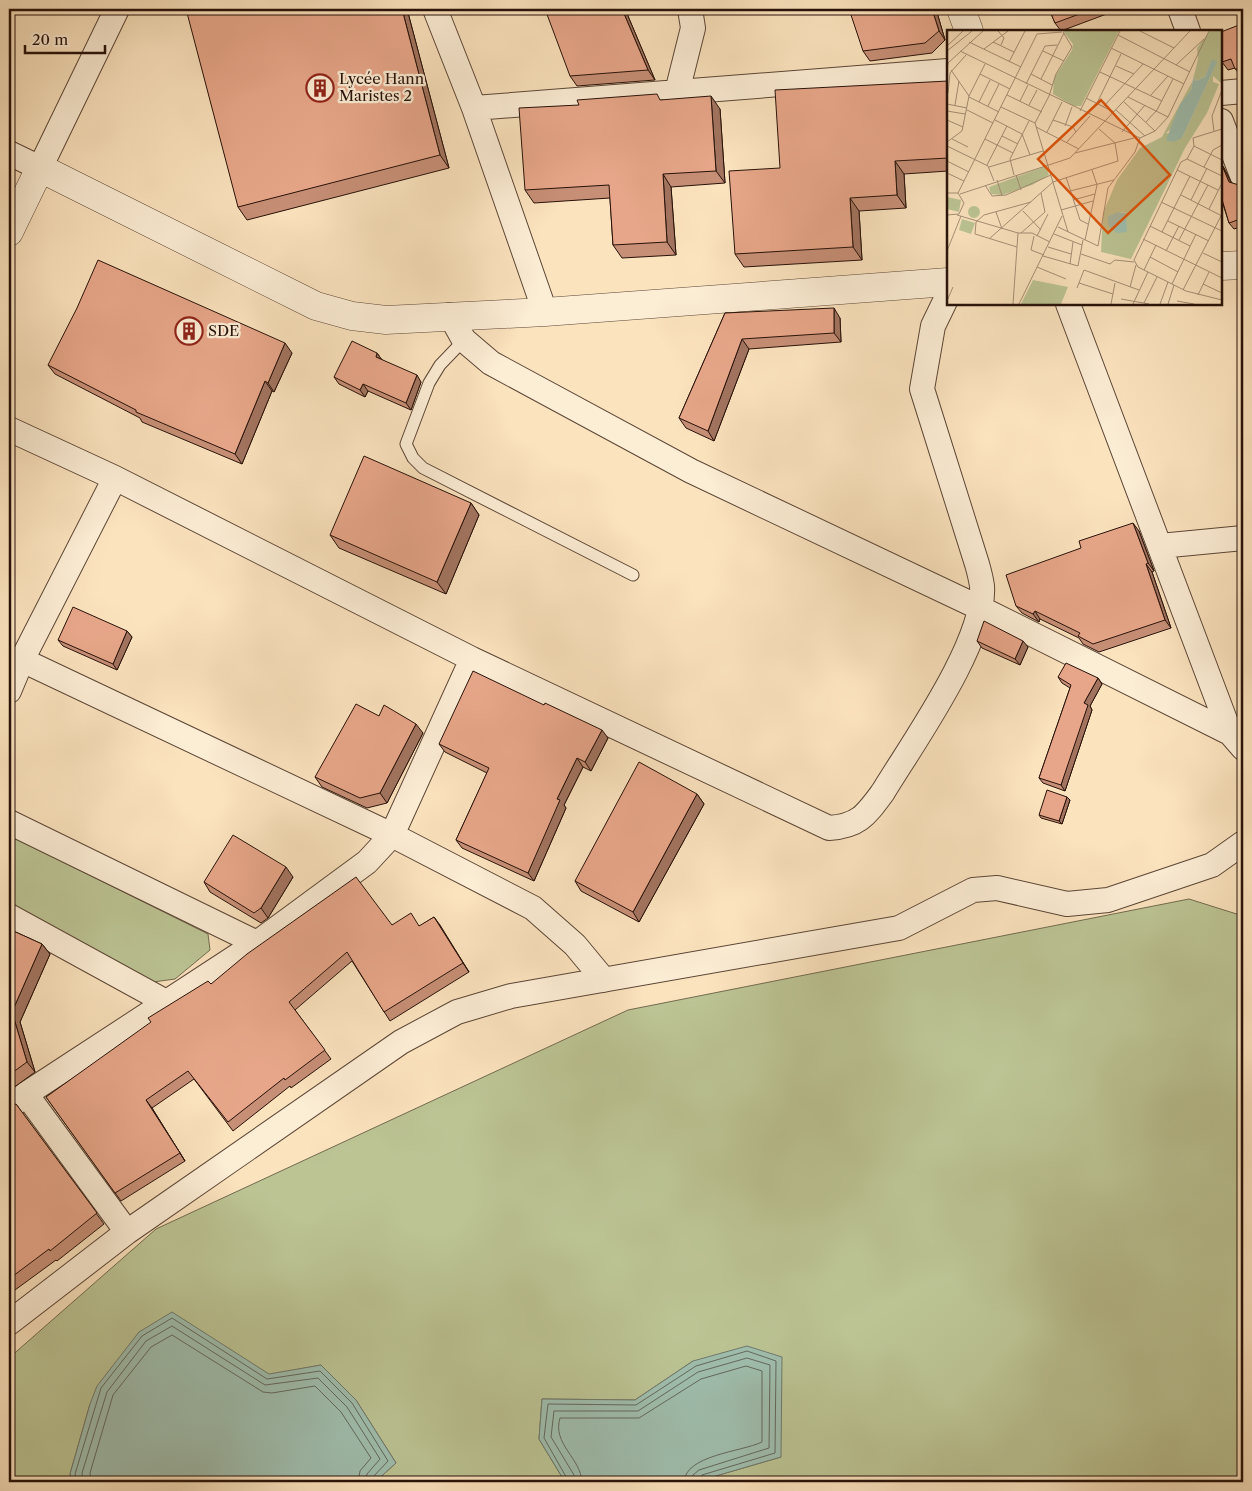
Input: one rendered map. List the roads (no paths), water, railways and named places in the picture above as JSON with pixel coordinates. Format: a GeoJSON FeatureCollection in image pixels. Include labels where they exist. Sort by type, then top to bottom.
{"type":"FeatureCollection","features":[{"type":"Feature","properties":{"kind":"street"},"geometry":{"type":"LineString","coordinates":[[9,232],[17,194],[40,168],[117,9]]}},
{"type":"Feature","properties":{"kind":"street"},"geometry":{"type":"LineString","coordinates":[[435,9],[474,108],[545,312]]}},
{"type":"Feature","properties":{"kind":"street"},"geometry":{"type":"LineString","coordinates":[[677,92],[694,28],[690,9]]}},
{"type":"Feature","properties":{"kind":"street"},"geometry":{"type":"LineString","coordinates":[[961,9],[969,30]]}},
{"type":"Feature","properties":{"kind":"street"},"geometry":{"type":"LineString","coordinates":[[1180,9],[1188,30]]}},
{"type":"Feature","properties":{"kind":"street"},"geometry":{"type":"LineString","coordinates":[[474,108],[947,71]]}},
{"type":"Feature","properties":{"kind":"street"},"geometry":{"type":"LineString","coordinates":[[1222,93],[1243,91]]}},
{"type":"Feature","properties":{"kind":"street"},"geometry":{"type":"LineString","coordinates":[[1222,124],[1243,178]]}},
{"type":"Feature","properties":{"kind":"street"},"geometry":{"type":"LineString","coordinates":[[9,153],[316,306],[352,316],[386,320],[450,315],[545,312],[947,282]]}},
{"type":"Feature","properties":{"kind":"street"},"geometry":{"type":"LineString","coordinates":[[1222,266],[1243,265]]}},
{"type":"Feature","properties":{"kind":"street"},"geometry":{"type":"LineString","coordinates":[[9,429],[115,478],[472,659],[829,828],[848,827],[868,812],[894,775],[965,656],[980,608],[982,587],[977,564],[922,389],[933,326],[947,297]]}},
{"type":"Feature","properties":{"kind":"street"},"geometry":{"type":"LineString","coordinates":[[1068,305],[1237,741]]}},
{"type":"Feature","properties":{"kind":"street"},"geometry":{"type":"LineString","coordinates":[[450,315],[464,340],[491,363],[692,471],[980,608],[1237,741]]}},
{"type":"Feature","properties":{"kind":"street"},"geometry":{"type":"LineString","coordinates":[[9,692],[22,660],[115,478]]}},
{"type":"Feature","properties":{"kind":"street"},"geometry":{"type":"LineString","coordinates":[[1160,546],[1243,538]]}},
{"type":"Feature","properties":{"kind":"street"},"geometry":{"type":"LineString","coordinates":[[127,1232],[17,1101],[257,943],[367,862],[392,835],[472,659]]}},
{"type":"Feature","properties":{"kind":"street"},"geometry":{"type":"LineString","coordinates":[[22,660],[392,835],[533,908],[575,944],[604,980]]}},
{"type":"Feature","properties":{"kind":"street"},"geometry":{"type":"LineString","coordinates":[[9,822],[257,943]]}},
{"type":"Feature","properties":{"kind":"street"},"geometry":{"type":"LineString","coordinates":[[9,1323],[127,1232],[401,1042],[449,1016],[511,996],[899,928],[974,890],[997,888],[1067,904],[1108,900],[1212,865],[1243,843]]}},
{"type":"Feature","properties":{"kind":"street"},"geometry":{"type":"LineString","coordinates":[[9,916],[166,1002]]}},
{"type":"Feature","properties":{"kind":"lane"},"geometry":{"type":"LineString","coordinates":[[464,340],[440,365],[429,383],[406,444],[412,458],[423,468],[633,575]]}},
{"type":"Feature","properties":{"kind":"water"},"geometry":{"type":"Polygon","coordinates":[[[172,1312],[269,1374],[321,1365],[356,1400],[396,1463],[375,1482],[73,1482],[70,1474],[97,1386],[139,1332],[172,1312]]]}},
{"type":"Feature","properties":{"kind":"water"},"geometry":{"type":"Polygon","coordinates":[[[747,1346],[782,1357],[781,1457],[695,1482],[565,1482],[539,1439],[542,1399],[635,1400],[693,1361],[747,1346]]]}},
{"type":"Feature","properties":{"kind":"place","name":"Lycée Hann Maristes 2"},"geometry":{"type":"Point","coordinates":[320,88]}},
{"type":"Feature","properties":{"kind":"place","name":"SDE"},"geometry":{"type":"Point","coordinates":[189,331]}}]}
